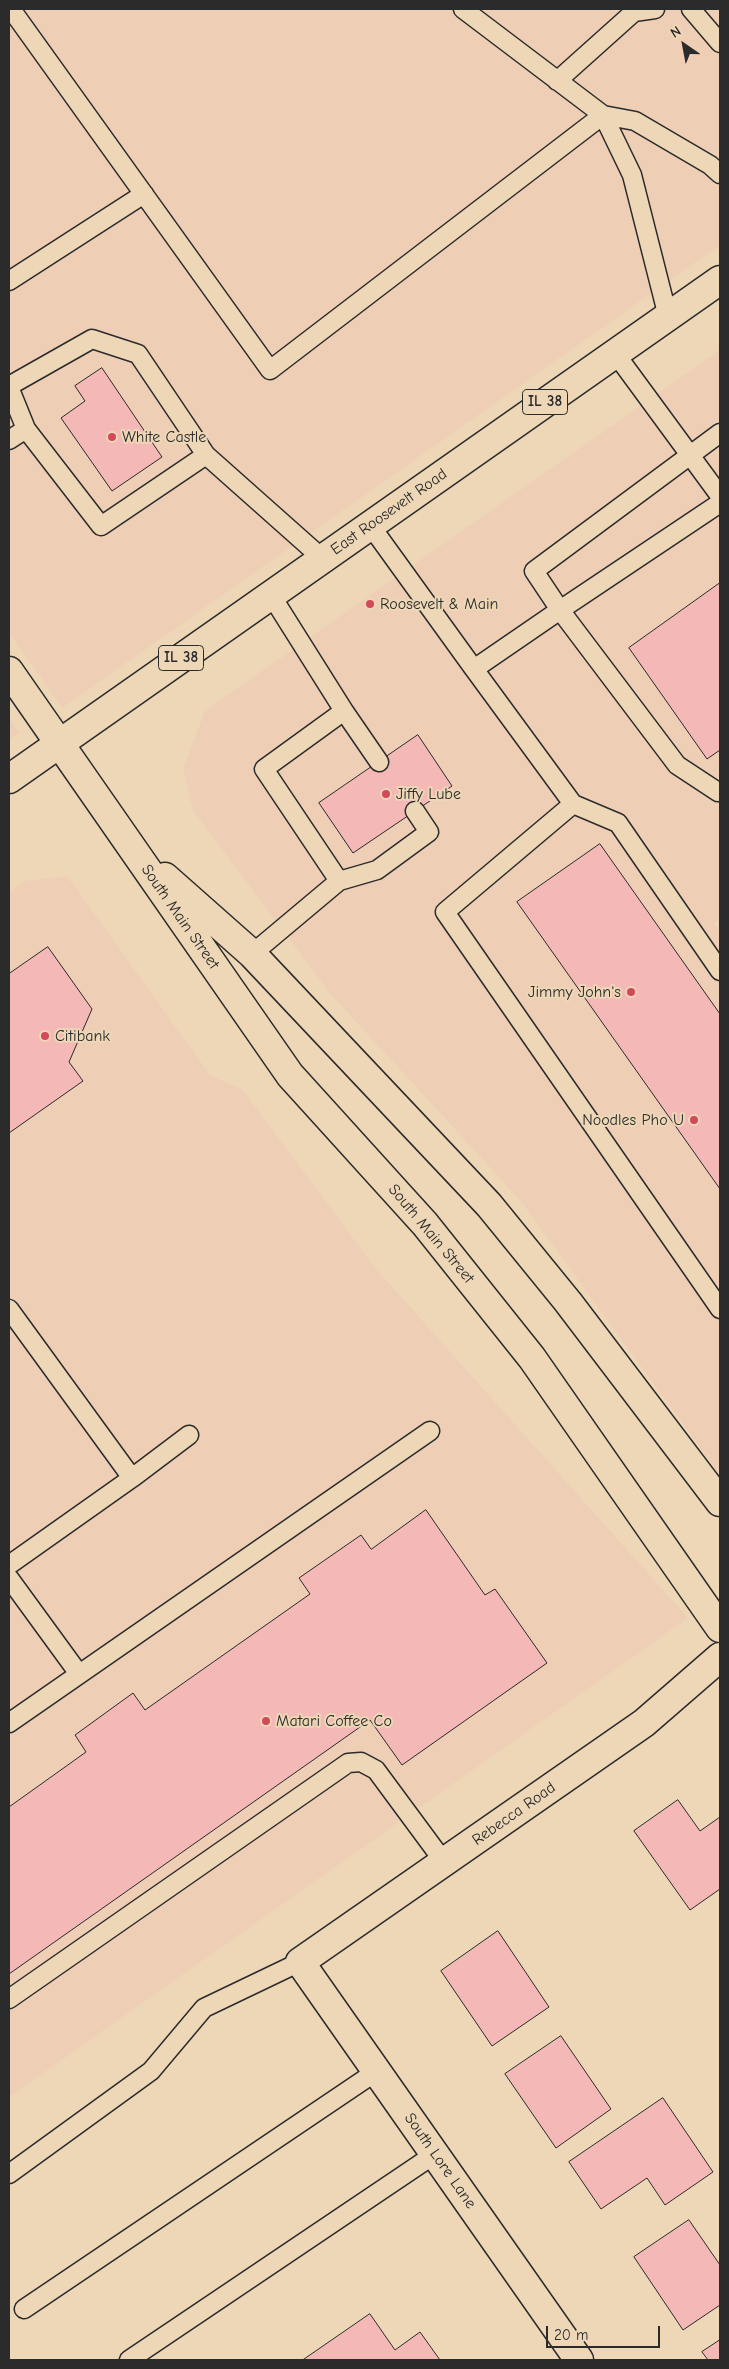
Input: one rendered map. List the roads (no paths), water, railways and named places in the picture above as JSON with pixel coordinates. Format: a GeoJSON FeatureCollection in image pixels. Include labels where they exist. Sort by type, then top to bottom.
{"type":"FeatureCollection","features":[{"type":"Feature","properties":{"kind":"street","name":"East Roosevelt Road"},"geometry":{"type":"LineString","coordinates":[[59,744],[720,280]]}},
{"type":"Feature","properties":{"kind":"street","name":"South Main Street"},"geometry":{"type":"LineString","coordinates":[[9,671],[290,1075],[425,1224],[532,1358],[720,1628]]}},
{"type":"Feature","properties":{"kind":"street","name":"IL 38"},"geometry":{"type":"LineString","coordinates":[[9,779],[59,744]]}},
{"type":"Feature","properties":{"kind":"street","name":"South Main Street"},"geometry":{"type":"LineString","coordinates":[[132,847],[252,954],[489,1205],[568,1302],[720,1502]]}},
{"type":"Feature","properties":{"kind":"street","name":"Rebecca Road"},"geometry":{"type":"LineString","coordinates":[[300,1962],[644,1722],[720,1657]]}},
{"type":"Feature","properties":{"kind":"street","name":"South Lore Lane"},"geometry":{"type":"LineString","coordinates":[[300,1962],[579,2360]]}},
{"type":"Feature","properties":{"kind":"lane"},"geometry":{"type":"LineString","coordinates":[[463,9],[603,115],[635,120],[710,165],[720,174]]}},
{"type":"Feature","properties":{"kind":"lane"},"geometry":{"type":"LineString","coordinates":[[557,81],[634,12],[655,9]]}},
{"type":"Feature","properties":{"kind":"lane"},"geometry":{"type":"LineString","coordinates":[[691,9],[720,43]]}},
{"type":"Feature","properties":{"kind":"lane"},"geometry":{"type":"LineString","coordinates":[[13,19],[144,194],[270,370],[603,115]]}},
{"type":"Feature","properties":{"kind":"lane"},"geometry":{"type":"LineString","coordinates":[[603,115],[632,175],[668,317]]}},
{"type":"Feature","properties":{"kind":"lane"},"geometry":{"type":"LineString","coordinates":[[9,281],[144,194]]}},
{"type":"Feature","properties":{"kind":"lane"},"geometry":{"type":"LineString","coordinates":[[206,455],[101,526],[26,429],[9,386],[92,339],[138,354],[206,455],[323,559]]}},
{"type":"Feature","properties":{"kind":"lane"},"geometry":{"type":"LineString","coordinates":[[615,353],[720,496]]}},
{"type":"Feature","properties":{"kind":"lane"},"geometry":{"type":"LineString","coordinates":[[9,440],[26,429]]}},
{"type":"Feature","properties":{"kind":"lane"},"geometry":{"type":"LineString","coordinates":[[720,434],[534,571],[560,610],[677,765],[718,792],[720,791]]}},
{"type":"Feature","properties":{"kind":"lane"},"geometry":{"type":"LineString","coordinates":[[474,669],[720,503]]}},
{"type":"Feature","properties":{"kind":"lane"},"geometry":{"type":"LineString","coordinates":[[370,525],[573,804],[618,823],[720,970]]}},
{"type":"Feature","properties":{"kind":"lane"},"geometry":{"type":"LineString","coordinates":[[271,594],[344,711],[379,762]]}},
{"type":"Feature","properties":{"kind":"lane"},"geometry":{"type":"LineString","coordinates":[[340,881],[264,769],[344,711]]}},
{"type":"Feature","properties":{"kind":"lane"},"geometry":{"type":"LineString","coordinates":[[573,804],[445,912],[720,1309]]}},
{"type":"Feature","properties":{"kind":"lane"},"geometry":{"type":"LineString","coordinates":[[252,954],[340,881],[377,870],[430,832],[415,811]]}},
{"type":"Feature","properties":{"kind":"lane"},"geometry":{"type":"LineString","coordinates":[[9,1308],[132,1478]]}},
{"type":"Feature","properties":{"kind":"lane"},"geometry":{"type":"LineString","coordinates":[[9,1723],[430,1431]]}},
{"type":"Feature","properties":{"kind":"lane"},"geometry":{"type":"LineString","coordinates":[[9,1565],[189,1435]]}},
{"type":"Feature","properties":{"kind":"lane"},"geometry":{"type":"LineString","coordinates":[[9,1578],[79,1674]]}},
{"type":"Feature","properties":{"kind":"lane"},"geometry":{"type":"LineString","coordinates":[[9,1999],[348,1763],[361,1762],[376,1770],[444,1862]]}},
{"type":"Feature","properties":{"kind":"lane"},"geometry":{"type":"LineString","coordinates":[[9,2174],[151,2070],[204,2008],[300,1962]]}},
{"type":"Feature","properties":{"kind":"lane"},"geometry":{"type":"LineString","coordinates":[[24,2309],[377,2071]]}},
{"type":"Feature","properties":{"kind":"lane"},"geometry":{"type":"LineString","coordinates":[[129,2360],[435,2154]]}},
{"type":"Feature","properties":{"kind":"place","name":"White Castle"},"geometry":{"type":"Point","coordinates":[112,437]}},
{"type":"Feature","properties":{"kind":"place","name":"Roosevelt & Main"},"geometry":{"type":"Point","coordinates":[370,604]}},
{"type":"Feature","properties":{"kind":"place","name":"Jiffy Lube"},"geometry":{"type":"Point","coordinates":[386,794]}},
{"type":"Feature","properties":{"kind":"place","name":"Jimmy John's"},"geometry":{"type":"Point","coordinates":[631,992]}},
{"type":"Feature","properties":{"kind":"place","name":"Citibank"},"geometry":{"type":"Point","coordinates":[45,1036]}},
{"type":"Feature","properties":{"kind":"place","name":"Noodles Pho U"},"geometry":{"type":"Point","coordinates":[694,1120]}},
{"type":"Feature","properties":{"kind":"place","name":"Matari Coffee Co"},"geometry":{"type":"Point","coordinates":[266,1721]}}]}
